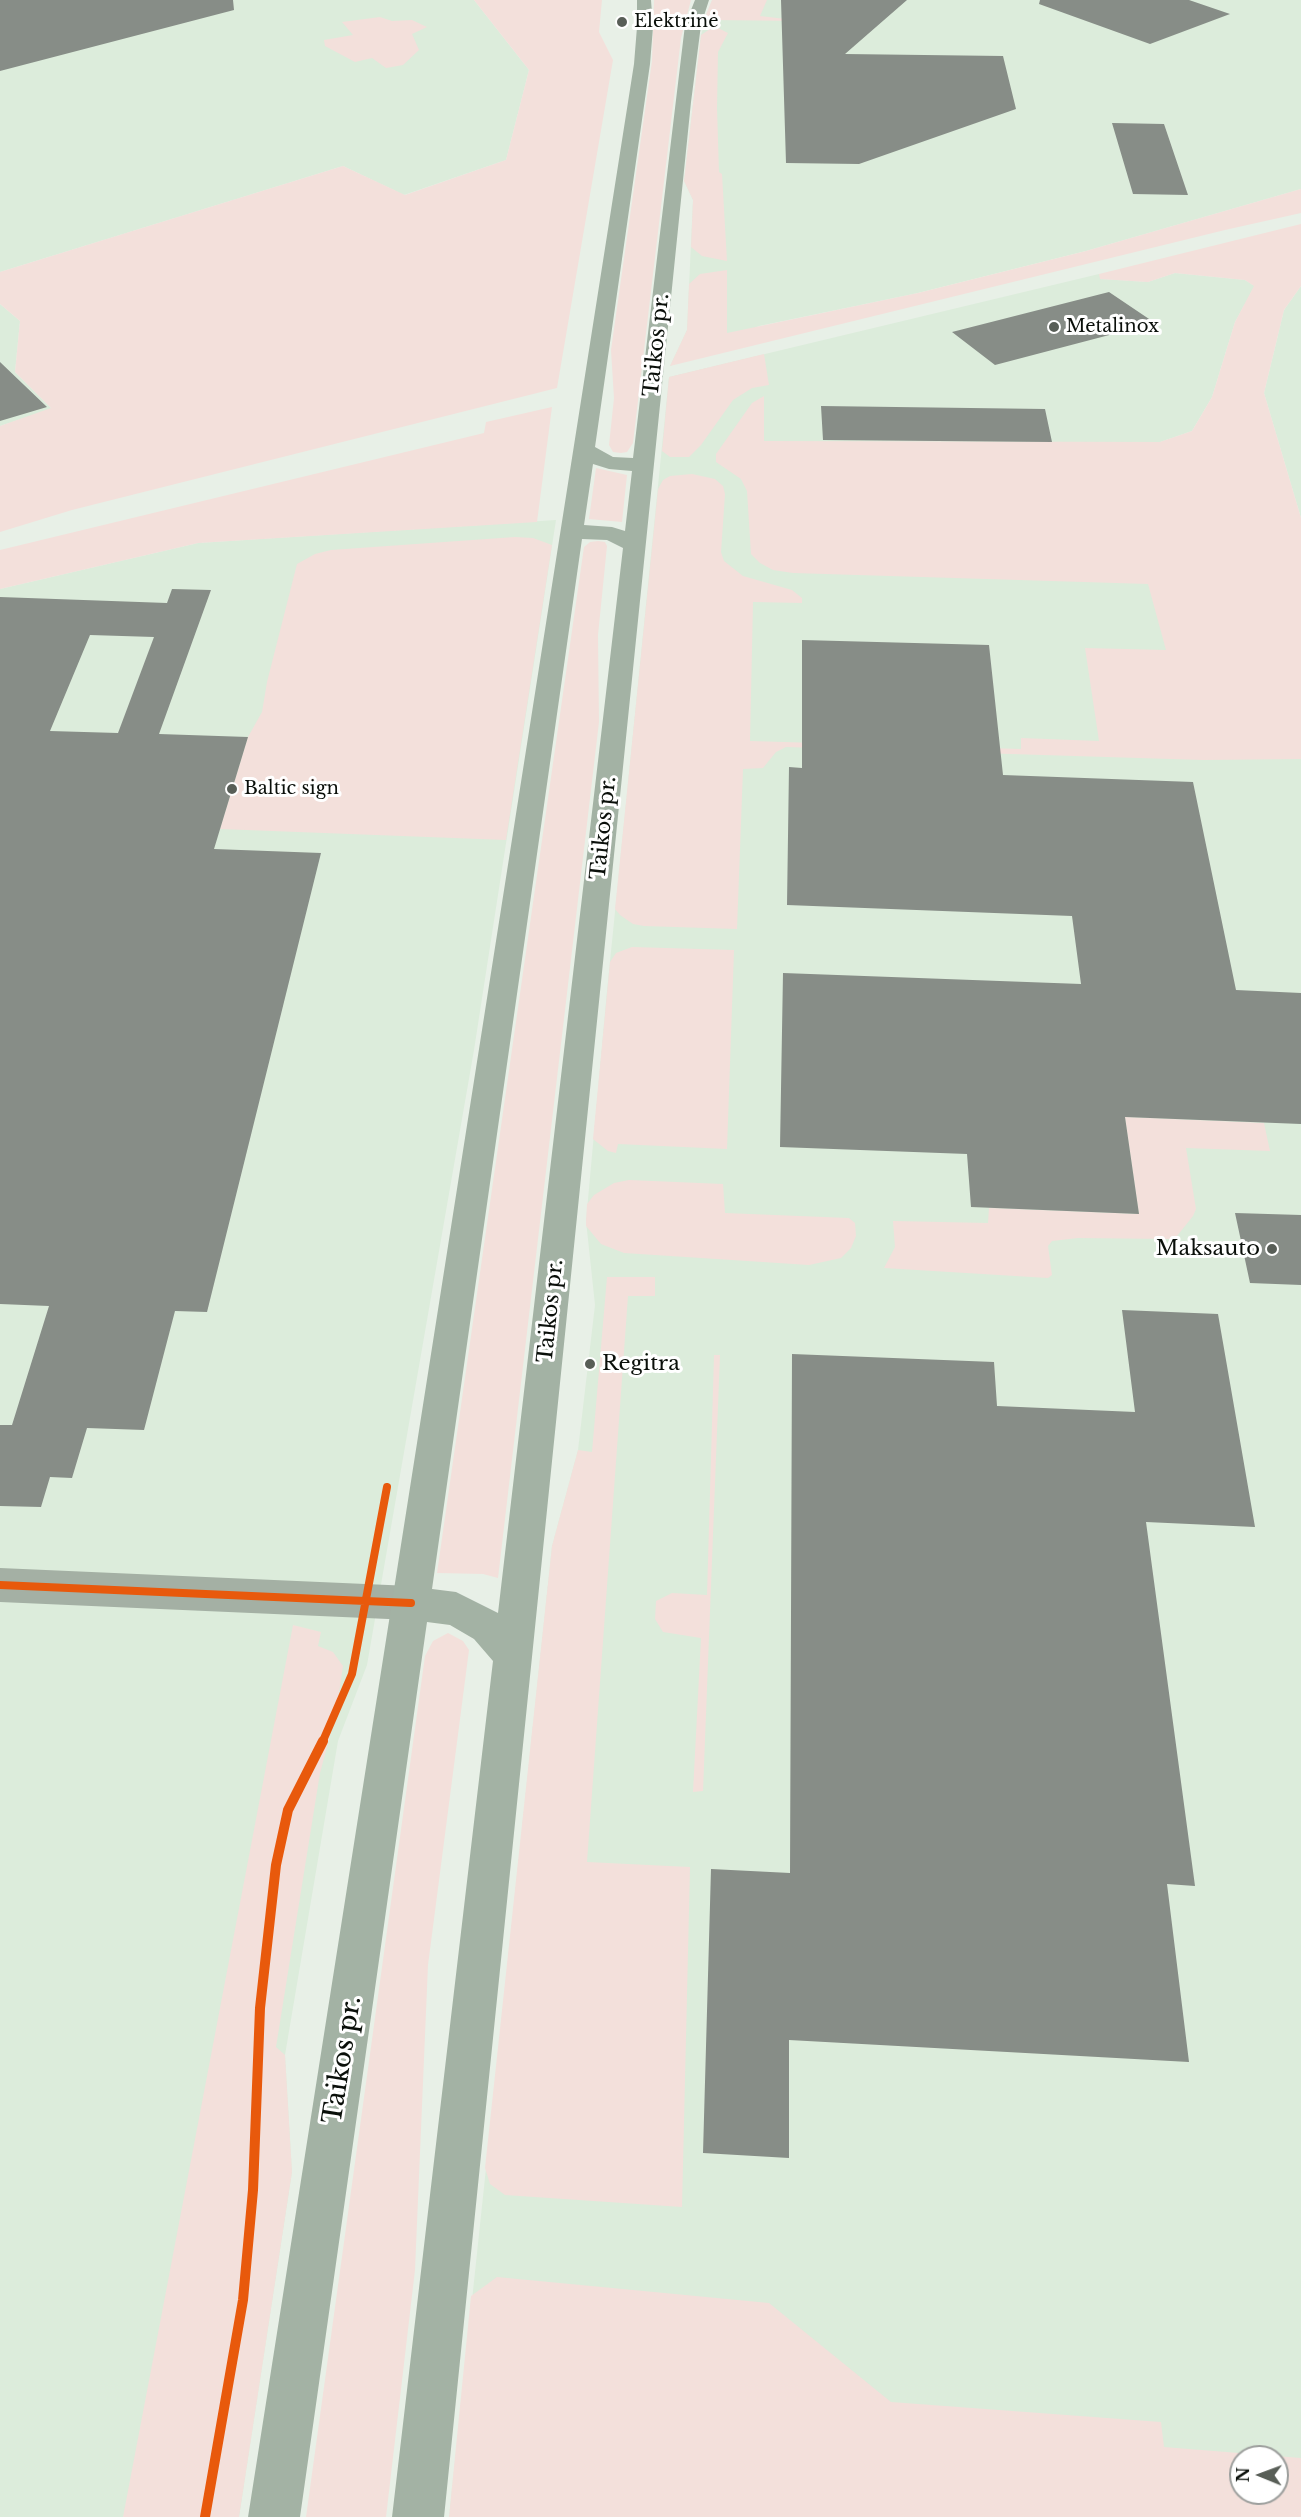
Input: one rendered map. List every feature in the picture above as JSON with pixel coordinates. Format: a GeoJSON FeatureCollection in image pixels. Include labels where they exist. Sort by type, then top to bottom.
{"type":"FeatureCollection","features":[{"type":"Feature","properties":{"kind":"main road","name":"Taikos pr."},"geometry":{"type":"LineString","coordinates":[[274,2517],[642,64],[645,27],[644,0]]}},
{"type":"Feature","properties":{"kind":"main road","name":"Taikos pr."},"geometry":{"type":"LineString","coordinates":[[418,2517],[636,546],[688,50],[693,25],[702,0]]}},
{"type":"Feature","properties":{"kind":"main road"},"geometry":{"type":"LineString","coordinates":[[584,448],[595,457],[609,462],[643,465]]}},
{"type":"Feature","properties":{"kind":"main road"},"geometry":{"type":"LineString","coordinates":[[572,531],[612,534],[636,546]]}},
{"type":"Feature","properties":{"kind":"main road"},"geometry":{"type":"LineString","coordinates":[[411,1604],[456,1609],[488,1627],[514,1658]]}},
{"type":"Feature","properties":{"kind":"street"},"geometry":{"type":"LineString","coordinates":[[0,1585],[411,1604]]}},
{"type":"Feature","properties":{"kind":"shaded area"},"geometry":{"type":"Polygon","coordinates":[[[0,0],[474,0],[529,70],[506,160],[404,195],[343,166],[0,272],[0,0]]]}},
{"type":"Feature","properties":{"kind":"shaded area"},"geometry":{"type":"Polygon","coordinates":[[[474,0],[602,0],[599,32],[613,60],[557,388],[72,510],[0,532],[0,426],[51,408],[15,372],[20,321],[0,304],[0,272],[343,166],[405,195],[506,160],[529,70],[474,0]]]}},
{"type":"Feature","properties":{"kind":"shaded area"},"geometry":{"type":"Polygon","coordinates":[[[654,0],[691,0],[681,38],[633,443],[627,452],[621,453],[613,452],[609,445],[614,398],[611,350],[652,61],[654,0]]]}},
{"type":"Feature","properties":{"kind":"shaded area"},"geometry":{"type":"Polygon","coordinates":[[[712,0],[1301,0],[1301,189],[1086,251],[918,293],[759,326],[670,366],[687,330],[693,200],[684,181],[701,35],[712,0]]]}},
{"type":"Feature","properties":{"kind":"shaded area"},"geometry":{"type":"Polygon","coordinates":[[[712,0],[767,0],[760,16],[803,21],[712,20],[705,17],[712,0]]]}},
{"type":"Feature","properties":{"kind":"shaded area"},"geometry":{"type":"Polygon","coordinates":[[[380,17],[392,21],[412,20],[427,27],[412,34],[419,50],[403,65],[386,68],[372,58],[355,62],[325,46],[324,40],[353,35],[342,22],[380,17]]]}},
{"type":"Feature","properties":{"kind":"shaded area"},"geometry":{"type":"Polygon","coordinates":[[[718,28],[728,33],[718,52],[717,108],[719,172],[722,174],[727,261],[702,256],[691,247],[693,200],[684,181],[701,35],[710,29],[718,28]]]}},
{"type":"Feature","properties":{"kind":"shaded area"},"geometry":{"type":"Polygon","coordinates":[[[1301,189],[1301,213],[670,366],[687,330],[689,284],[700,274],[727,270],[727,333],[918,293],[1086,251],[1301,189]]]}},
{"type":"Feature","properties":{"kind":"shaded area"},"geometry":{"type":"Polygon","coordinates":[[[1301,224],[1301,286],[1284,310],[1264,393],[1301,518],[1301,759],[1203,760],[786,747],[776,752],[763,768],[743,769],[737,929],[644,926],[633,924],[620,915],[615,909],[658,489],[663,480],[670,476],[692,474],[715,479],[723,486],[725,494],[721,552],[724,561],[743,576],[792,590],[802,598],[802,603],[753,602],[750,741],[1021,749],[1021,738],[1099,741],[1085,648],[1166,650],[1148,584],[793,573],[773,570],[760,563],[751,554],[747,491],[741,479],[716,462],[716,454],[752,403],[764,396],[764,441],[1160,442],[1192,431],[1212,397],[1235,322],[1254,286],[1245,280],[1175,273],[1148,282],[1100,279],[1099,274],[1301,224]]]}},
{"type":"Feature","properties":{"kind":"shaded area"},"geometry":{"type":"Polygon","coordinates":[[[1175,273],[1245,280],[1255,286],[1235,322],[1212,397],[1192,431],[1160,442],[1052,443],[1266,567],[1292,758],[1301,759],[1301,2517],[449,2517],[552,1546],[578,1450],[595,1305],[586,1221],[669,377],[1099,274],[1101,279],[1148,282],[1175,273]]]}},
{"type":"Feature","properties":{"kind":"shaded area"},"geometry":{"type":"Polygon","coordinates":[[[1301,286],[1301,518],[1264,393],[1284,310],[1301,286]]]}},
{"type":"Feature","properties":{"kind":"shaded area"},"geometry":{"type":"Polygon","coordinates":[[[0,304],[20,321],[15,372],[52,409],[0,426],[0,304]]]}},
{"type":"Feature","properties":{"kind":"shaded area"},"geometry":{"type":"Polygon","coordinates":[[[764,354],[769,385],[752,388],[733,400],[701,445],[689,457],[670,457],[662,451],[669,377],[764,354]]]}},
{"type":"Feature","properties":{"kind":"shaded area"},"geometry":{"type":"Polygon","coordinates":[[[552,407],[537,522],[198,543],[0,589],[0,550],[484,433],[486,422],[552,407]]]}},
{"type":"Feature","properties":{"kind":"shaded area"},"geometry":{"type":"Polygon","coordinates":[[[596,468],[627,475],[622,522],[589,519],[596,468]]]}},
{"type":"Feature","properties":{"kind":"shaded area"},"geometry":{"type":"Polygon","coordinates":[[[556,520],[474,1050],[367,1665],[338,1741],[285,2055],[292,2172],[239,2517],[0,2517],[0,589],[198,543],[556,520]]]}},
{"type":"Feature","properties":{"kind":"shaded area"},"geometry":{"type":"Polygon","coordinates":[[[515,537],[533,538],[552,545],[506,840],[220,829],[248,737],[262,712],[267,682],[297,564],[315,554],[331,550],[515,537]]]}},
{"type":"Feature","properties":{"kind":"shaded area"},"geometry":{"type":"Polygon","coordinates":[[[590,542],[605,542],[607,546],[598,635],[599,722],[498,1578],[483,1574],[437,1573],[584,547],[590,542]]]}},
{"type":"Feature","properties":{"kind":"shaded area"},"geometry":{"type":"Polygon","coordinates":[[[632,947],[734,950],[727,1149],[618,1144],[616,1153],[608,1151],[593,1139],[610,962],[616,953],[632,947]]]}},
{"type":"Feature","properties":{"kind":"shaded area"},"geometry":{"type":"Polygon","coordinates":[[[1125,1117],[1264,1123],[1270,1151],[1186,1148],[1196,1209],[1177,1236],[1170,1239],[1078,1238],[1052,1241],[1048,1246],[1052,1275],[1048,1278],[884,1268],[895,1247],[893,1221],[988,1223],[989,1208],[1139,1214],[1125,1117]]]}},
{"type":"Feature","properties":{"kind":"shaded area"},"geometry":{"type":"Polygon","coordinates":[[[629,1180],[723,1184],[725,1213],[849,1218],[855,1223],[856,1236],[851,1248],[841,1258],[809,1265],[624,1253],[601,1244],[586,1226],[587,1204],[594,1195],[614,1183],[629,1180]]]}},
{"type":"Feature","properties":{"kind":"shaded area"},"geometry":{"type":"Polygon","coordinates":[[[607,1277],[655,1277],[655,1296],[628,1296],[587,1862],[690,1867],[682,2207],[505,2195],[490,2184],[485,2168],[552,1546],[578,1450],[592,1452],[607,1277]]]}},
{"type":"Feature","properties":{"kind":"shaded area"},"geometry":{"type":"Polygon","coordinates":[[[714,1355],[720,1355],[703,1791],[693,1792],[701,1638],[663,1632],[655,1619],[656,1601],[672,1593],[707,1595],[714,1355]]]}},
{"type":"Feature","properties":{"kind":"shaded area"},"geometry":{"type":"Polygon","coordinates":[[[293,1625],[321,1632],[318,1646],[333,1652],[343,1666],[336,1713],[320,1773],[276,2047],[285,2055],[292,2172],[239,2517],[123,2517],[293,1625]]]}},
{"type":"Feature","properties":{"kind":"shaded area"},"geometry":{"type":"Polygon","coordinates":[[[448,1633],[463,1641],[469,1650],[428,1965],[415,2270],[386,2517],[306,2517],[425,1656],[433,1641],[448,1633]]]}},
{"type":"Feature","properties":{"kind":"shaded area"},"geometry":{"type":"Polygon","coordinates":[[[497,2277],[769,2303],[891,2402],[1161,2422],[1164,2447],[1229,2452],[1229,2505],[1289,2505],[1289,2457],[1301,2458],[1301,2517],[449,2517],[471,2296],[497,2277]]]}},
{"type":"Feature","properties":{"kind":"building"},"geometry":{"type":"Polygon","coordinates":[[[0,0],[233,0],[234,10],[0,71],[0,0]]]}},
{"type":"Feature","properties":{"kind":"building"},"geometry":{"type":"Polygon","coordinates":[[[781,0],[907,0],[845,54],[1003,56],[1016,109],[859,164],[786,163],[781,0]]]}},
{"type":"Feature","properties":{"kind":"building"},"geometry":{"type":"Polygon","coordinates":[[[1040,0],[1189,0],[1230,14],[1150,44],[1039,4],[1040,0]]]}},
{"type":"Feature","properties":{"kind":"building"},"geometry":{"type":"Polygon","coordinates":[[[1112,123],[1164,124],[1188,195],[1133,194],[1112,123]]]}},
{"type":"Feature","properties":{"kind":"building","name":"Metalinox"},"geometry":{"type":"Polygon","coordinates":[[[1109,292],[1155,323],[995,365],[952,332],[1109,292]]]}},
{"type":"Feature","properties":{"kind":"building"},"geometry":{"type":"Polygon","coordinates":[[[0,362],[47,407],[0,421],[0,362]]]}},
{"type":"Feature","properties":{"kind":"building"},"geometry":{"type":"Polygon","coordinates":[[[821,406],[1045,409],[1052,442],[823,440],[821,406]]]}},
{"type":"Feature","properties":{"kind":"building"},"geometry":{"type":"Polygon","coordinates":[[[172,589],[211,590],[159,734],[248,737],[214,849],[321,853],[207,1312],[175,1311],[144,1430],[87,1428],[72,1478],[50,1477],[41,1507],[0,1506],[0,1425],[12,1425],[49,1306],[0,1304],[0,597],[167,603],[172,589]],[[90,635],[50,731],[118,733],[154,637],[90,635]]]}},
{"type":"Feature","properties":{"kind":"building"},"geometry":{"type":"Polygon","coordinates":[[[802,640],[989,645],[1003,775],[1193,782],[1236,990],[1301,993],[1301,1124],[1125,1117],[1139,1214],[971,1207],[967,1154],[780,1147],[783,973],[1081,984],[1072,916],[787,905],[789,767],[802,768],[802,640]]]}},
{"type":"Feature","properties":{"kind":"building","name":"Maksauto"},"geometry":{"type":"Polygon","coordinates":[[[1235,1213],[1301,1215],[1301,1285],[1250,1283],[1235,1213]]]}},
{"type":"Feature","properties":{"kind":"building"},"geometry":{"type":"Polygon","coordinates":[[[1122,1310],[1218,1314],[1255,1527],[1146,1522],[1195,1886],[1167,1884],[1189,2062],[789,2040],[789,2158],[703,2153],[711,1869],[790,1873],[792,1354],[994,1362],[997,1406],[1135,1412],[1122,1310]]]}},
{"type":"Feature","properties":{"kind":"cycle path"},"geometry":{"type":"LineString","coordinates":[[205,2517],[243,2300],[253,2190],[260,2008],[276,1865],[288,1810],[325,1737],[352,1674],[387,1487]]}},
{"type":"Feature","properties":{"kind":"cycle path"},"geometry":{"type":"LineString","coordinates":[[0,1585],[411,1603]]}},
{"type":"Feature","properties":{"kind":"place","name":"Elektrinė"},"geometry":{"type":"Point","coordinates":[622,22]}},
{"type":"Feature","properties":{"kind":"place","name":"Metalinox"},"geometry":{"type":"Point","coordinates":[1054,327]}},
{"type":"Feature","properties":{"kind":"place","name":"Baltic sign"},"geometry":{"type":"Point","coordinates":[232,789]}},
{"type":"Feature","properties":{"kind":"place","name":"Maksauto"},"geometry":{"type":"Point","coordinates":[1272,1249]}},
{"type":"Feature","properties":{"kind":"place","name":"Regitra"},"geometry":{"type":"Point","coordinates":[590,1364]}}]}
